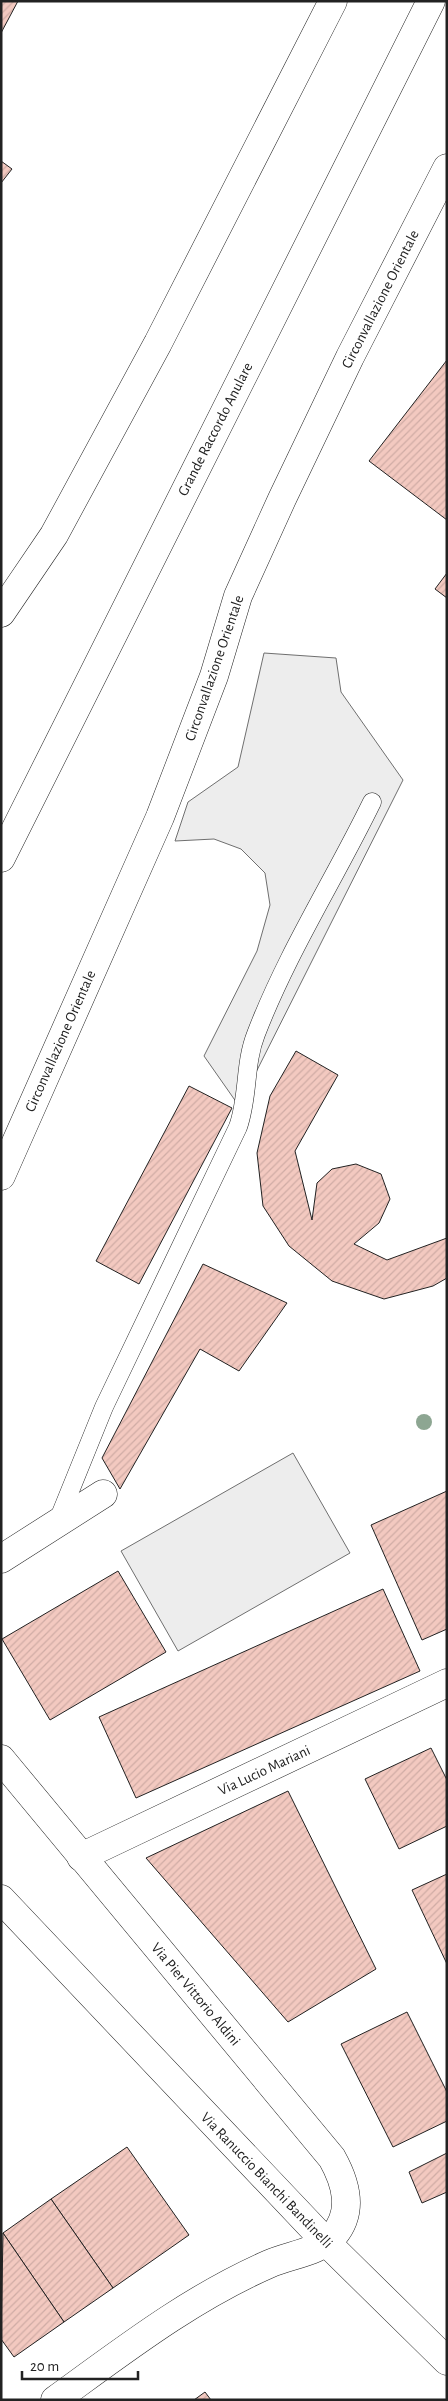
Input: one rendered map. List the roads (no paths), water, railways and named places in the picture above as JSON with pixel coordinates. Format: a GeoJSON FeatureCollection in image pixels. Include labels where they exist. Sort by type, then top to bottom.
{"type":"FeatureCollection","features":[{"type":"Feature","properties":{"kind":"main road"},"geometry":{"type":"LineString","coordinates":[[1,613],[54,535],[158,343],[333,1]]}},
{"type":"Feature","properties":{"kind":"main road","name":"Grande Raccordo Anulare"},"geometry":{"type":"LineString","coordinates":[[1,858],[431,1]]}},
{"type":"Feature","properties":{"kind":"main road","name":"Circonvallazione Orientale"},"geometry":{"type":"LineString","coordinates":[[1,1176],[160,817],[214,676],[238,596],[346,366],[447,168]]}},
{"type":"Feature","properties":{"kind":"main road"},"geometry":{"type":"LineString","coordinates":[[1,1559],[103,1494]]}},
{"type":"Feature","properties":{"kind":"main road","name":"Via Lucio Mariani"},"geometry":{"type":"LineString","coordinates":[[81,1857],[447,1683]]}},
{"type":"Feature","properties":{"kind":"main road","name":"Via Pier Vittorio Aldini"},"geometry":{"type":"LineString","coordinates":[[1,1758],[332,2158],[338,2169],[347,2197],[346,2213],[340,2226],[327,2243]]}},
{"type":"Feature","properties":{"kind":"main road","name":"Via Ranuccio Bianchi Bandinelli"},"geometry":{"type":"LineString","coordinates":[[1,1899],[327,2243],[447,2361]]}},
{"type":"Feature","properties":{"kind":"main road"},"geometry":{"type":"LineString","coordinates":[[55,2400],[199,2299],[266,2265],[327,2243]]}},
{"type":"Feature","properties":{"kind":"lane"},"geometry":{"type":"LineString","coordinates":[[57,1523],[104,1407],[238,1127],[245,1100],[248,1066],[256,1034],[291,956],[372,802]]}}]}
